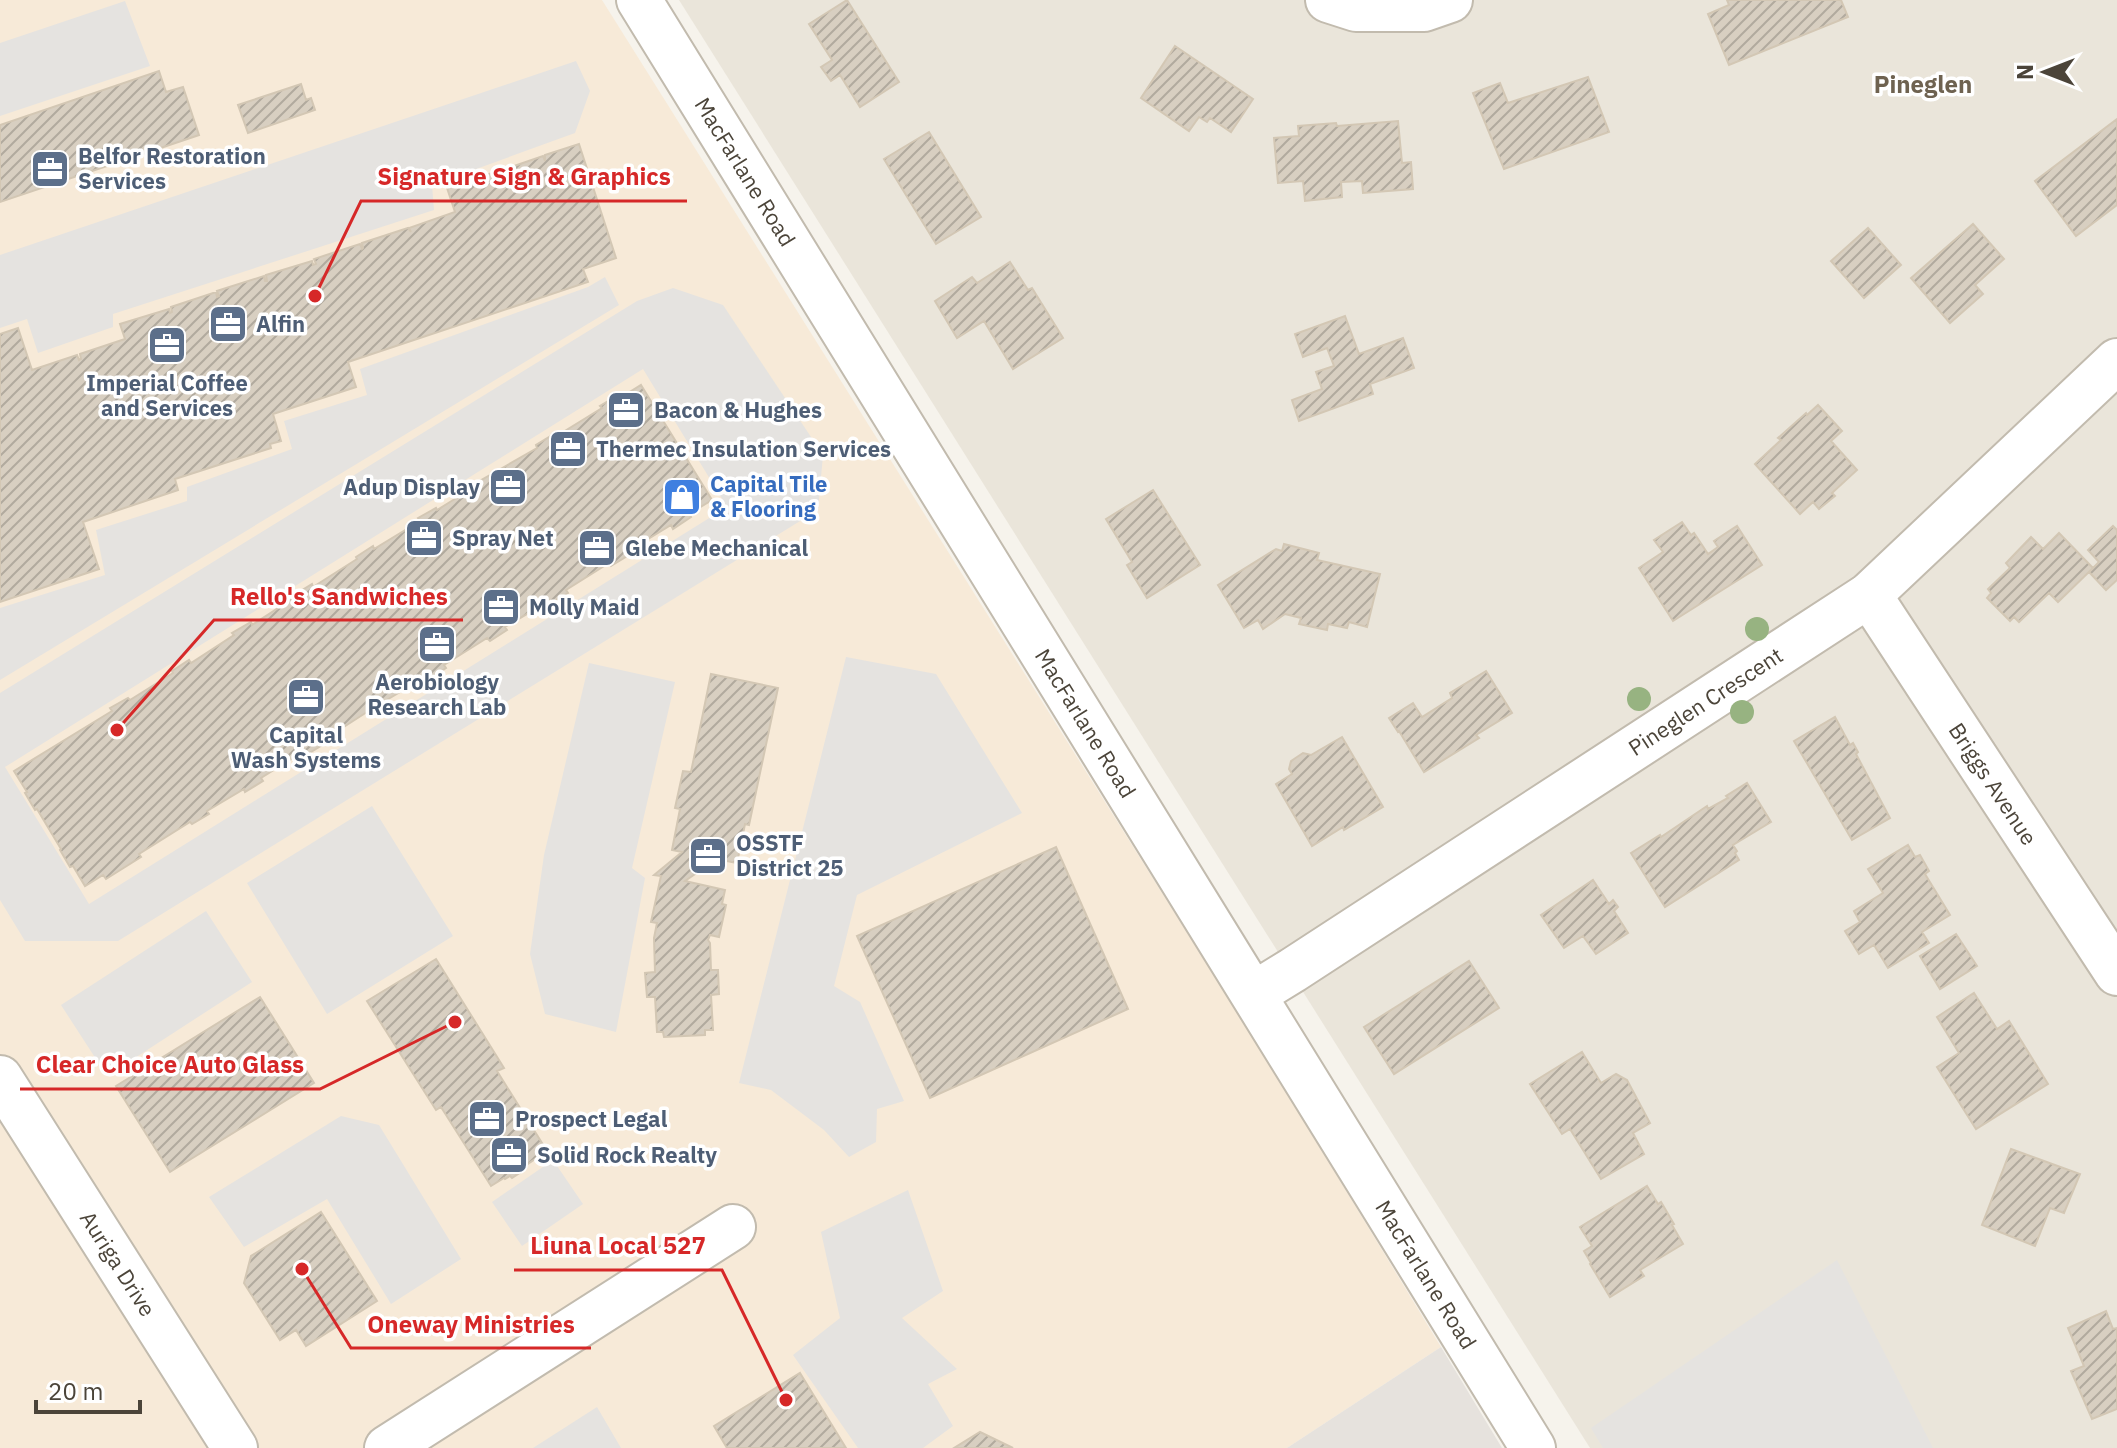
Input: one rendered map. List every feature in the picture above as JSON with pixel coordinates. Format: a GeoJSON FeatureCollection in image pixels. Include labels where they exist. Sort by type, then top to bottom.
{"type":"FeatureCollection","features":[{"type":"Feature","properties":{"kind":"street","name":"MacFarlane Road"},"geometry":{"type":"LineString","coordinates":[[639,0],[1533,1448]]}},
{"type":"Feature","properties":{"kind":"street"},"geometry":{"type":"LineString","coordinates":[[1328,0],[1356,9],[1424,9],[1450,0]]}},
{"type":"Feature","properties":{"kind":"street","name":"Pineglen Crescent"},"geometry":{"type":"LineString","coordinates":[[1254,994],[1869,595],[2117,361]]}},
{"type":"Feature","properties":{"kind":"street","name":"Briggs Avenue"},"geometry":{"type":"LineString","coordinates":[[1869,595],[2117,973]]}},
{"type":"Feature","properties":{"kind":"street","name":"Auriga Drive"},"geometry":{"type":"LineString","coordinates":[[0,1078],[235,1448]]}},
{"type":"Feature","properties":{"kind":"street"},"geometry":{"type":"LineString","coordinates":[[387,1448],[733,1227]]}},
{"type":"Feature","properties":{"kind":"shaded area"},"geometry":{"type":"Polygon","coordinates":[[[0,0],[602,0],[1260,1049],[1441,1347],[1287,1448],[0,1448],[0,0]]]}},
{"type":"Feature","properties":{"kind":"shaded area"},"geometry":{"type":"Polygon","coordinates":[[[679,0],[2117,0],[2117,1448],[1590,1448],[679,0]]]}},
{"type":"Feature","properties":{"kind":"shaded area"},"geometry":{"type":"Polygon","coordinates":[[[125,1],[150,66],[0,116],[0,43],[125,1]]]}},
{"type":"Feature","properties":{"kind":"shaded area"},"geometry":{"type":"Polygon","coordinates":[[[576,61],[590,91],[575,133],[432,185],[434,210],[113,314],[113,327],[38,353],[27,319],[0,328],[0,255],[576,61]]]}},
{"type":"Feature","properties":{"kind":"shaded area"},"geometry":{"type":"Polygon","coordinates":[[[605,277],[619,305],[0,680],[0,608],[105,575],[96,530],[187,501],[187,487],[292,449],[284,421],[367,395],[360,369],[588,287],[605,277]]]}},
{"type":"Feature","properties":{"kind":"shaded area"},"geometry":{"type":"Polygon","coordinates":[[[673,288],[723,305],[823,455],[818,510],[118,941],[25,941],[0,900],[0,693],[637,301],[673,288]],[[643,369],[5,767],[89,904],[727,507],[643,369]]]}},
{"type":"Feature","properties":{"kind":"shaded area"},"geometry":{"type":"Polygon","coordinates":[[[846,657],[936,674],[1022,813],[857,895],[834,986],[860,1002],[904,1101],[877,1109],[876,1142],[849,1157],[824,1130],[771,1090],[739,1083],[846,657]]]}},
{"type":"Feature","properties":{"kind":"shaded area"},"geometry":{"type":"Polygon","coordinates":[[[589,663],[675,682],[632,868],[645,878],[616,1032],[545,1014],[530,954],[544,855],[589,663]]]}},
{"type":"Feature","properties":{"kind":"shaded area"},"geometry":{"type":"Polygon","coordinates":[[[372,806],[453,936],[327,1014],[247,883],[372,806]]]}},
{"type":"Feature","properties":{"kind":"shaded area"},"geometry":{"type":"Polygon","coordinates":[[[206,911],[252,982],[107,1076],[61,1005],[206,911]]]}},
{"type":"Feature","properties":{"kind":"shaded area"},"geometry":{"type":"Polygon","coordinates":[[[341,1116],[379,1125],[461,1259],[391,1304],[327,1199],[244,1247],[209,1197],[341,1116]]]}},
{"type":"Feature","properties":{"kind":"shaded area"},"geometry":{"type":"Polygon","coordinates":[[[553,1160],[583,1204],[522,1246],[492,1202],[553,1160]]]}},
{"type":"Feature","properties":{"kind":"shaded area"},"geometry":{"type":"Polygon","coordinates":[[[908,1190],[943,1291],[902,1318],[957,1369],[928,1384],[953,1426],[923,1448],[858,1448],[793,1355],[840,1318],[821,1232],[908,1190]]]}},
{"type":"Feature","properties":{"kind":"shaded area"},"geometry":{"type":"Polygon","coordinates":[[[1837,1260],[1933,1448],[1603,1448],[1591,1428],[1837,1260]]]}},
{"type":"Feature","properties":{"kind":"shaded area"},"geometry":{"type":"Polygon","coordinates":[[[1441,1347],[1502,1448],[1287,1448],[1441,1347]]]}},
{"type":"Feature","properties":{"kind":"shaded area"},"geometry":{"type":"Polygon","coordinates":[[[597,1407],[621,1448],[533,1448],[597,1407]]]}},
{"type":"Feature","properties":{"kind":"building"},"geometry":{"type":"Polygon","coordinates":[[[847,0],[899,82],[860,107],[840,75],[831,81],[821,67],[832,60],[809,24],[847,0]]]}},
{"type":"Feature","properties":{"kind":"building"},"geometry":{"type":"Polygon","coordinates":[[[1727,0],[1841,0],[1848,17],[1729,65],[1708,14],[1729,5],[1727,0]]]}},
{"type":"Feature","properties":{"kind":"building"},"geometry":{"type":"Polygon","coordinates":[[[1175,46],[1253,99],[1231,132],[1210,118],[1207,122],[1199,117],[1189,131],[1141,98],[1175,46]]]}},
{"type":"Feature","properties":{"kind":"building","name":"Belfor Restoration Services"},"geometry":{"type":"Polygon","coordinates":[[[159,71],[166,92],[183,87],[199,135],[0,202],[0,125],[159,71]]]}},
{"type":"Feature","properties":{"kind":"building"},"geometry":{"type":"Polygon","coordinates":[[[1588,77],[1609,132],[1504,169],[1473,93],[1500,83],[1508,103],[1588,77]]]}},
{"type":"Feature","properties":{"kind":"building"},"geometry":{"type":"Polygon","coordinates":[[[301,84],[306,100],[311,98],[315,110],[248,133],[238,105],[301,84]]]}},
{"type":"Feature","properties":{"kind":"building"},"geometry":{"type":"Polygon","coordinates":[[[2117,119],[2117,205],[2076,236],[2035,181],[2117,119]]]}},
{"type":"Feature","properties":{"kind":"building"},"geometry":{"type":"Polygon","coordinates":[[[1398,121],[1402,163],[1411,162],[1413,189],[1363,193],[1362,181],[1341,182],[1342,197],[1305,201],[1303,181],[1278,183],[1274,138],[1299,136],[1298,126],[1398,121]]]}},
{"type":"Feature","properties":{"kind":"building"},"geometry":{"type":"Polygon","coordinates":[[[929,132],[981,217],[936,244],[884,159],[929,132]]]}},
{"type":"Feature","properties":{"kind":"building"},"geometry":{"type":"Polygon","coordinates":[[[579,144],[616,258],[583,269],[588,282],[348,362],[356,387],[273,414],[281,441],[270,444],[271,448],[175,479],[178,490],[83,522],[99,569],[0,602],[0,334],[18,328],[32,370],[77,355],[79,360],[80,354],[125,339],[120,324],[169,309],[170,313],[171,307],[216,292],[217,297],[217,291],[264,276],[267,281],[266,275],[312,261],[313,265],[316,264],[314,259],[360,244],[362,249],[362,243],[408,228],[411,232],[409,228],[455,212],[447,188],[495,172],[497,177],[497,172],[543,156],[545,161],[545,155],[579,144]]]}},
{"type":"Feature","properties":{"kind":"building"},"geometry":{"type":"Polygon","coordinates":[[[1973,224],[2004,259],[1975,285],[1983,294],[1950,323],[1911,278],[1973,224]]]}},
{"type":"Feature","properties":{"kind":"building"},"geometry":{"type":"Polygon","coordinates":[[[1868,228],[1901,265],[1864,298],[1831,261],[1868,228]]]}},
{"type":"Feature","properties":{"kind":"building"},"geometry":{"type":"Polygon","coordinates":[[[1010,262],[1028,290],[1032,288],[1063,338],[1013,369],[984,321],[957,338],[935,301],[972,277],[977,283],[1010,262]]]}},
{"type":"Feature","properties":{"kind":"building"},"geometry":{"type":"Polygon","coordinates":[[[1345,316],[1359,354],[1403,338],[1414,368],[1370,384],[1373,394],[1299,421],[1292,400],[1322,389],[1316,372],[1334,366],[1327,348],[1303,357],[1295,334],[1345,316]]]}},
{"type":"Feature","properties":{"kind":"building"},"geometry":{"type":"Polygon","coordinates":[[[641,385],[712,500],[689,514],[691,517],[673,529],[671,525],[627,552],[629,555],[611,566],[609,563],[566,590],[568,593],[551,603],[549,601],[505,627],[507,630],[490,641],[487,638],[444,665],[446,668],[429,679],[427,676],[385,701],[387,704],[369,715],[367,712],[322,741],[324,744],[306,755],[304,751],[261,778],[263,781],[207,811],[209,814],[192,824],[190,822],[139,854],[141,857],[106,879],[103,875],[85,886],[73,866],[70,867],[14,771],[112,711],[110,708],[128,698],[130,700],[189,660],[191,663],[234,635],[232,633],[251,622],[252,625],[294,595],[312,584],[313,587],[373,546],[374,549],[420,521],[418,518],[437,510],[537,448],[536,445],[554,434],[555,437],[618,395],[620,398],[641,385]]]}},
{"type":"Feature","properties":{"kind":"building"},"geometry":{"type":"Polygon","coordinates":[[[1818,405],[1842,431],[1831,441],[1857,470],[1819,509],[1813,502],[1800,514],[1755,464],[1781,440],[1778,438],[1818,405]]]}},
{"type":"Feature","properties":{"kind":"building"},"geometry":{"type":"Polygon","coordinates":[[[1153,490],[1200,565],[1147,598],[1127,565],[1132,562],[1106,519],[1153,490]]]}},
{"type":"Feature","properties":{"kind":"building"},"geometry":{"type":"Polygon","coordinates":[[[1682,522],[1708,554],[1718,547],[1714,541],[1737,526],[1762,565],[1673,621],[1639,568],[1663,552],[1654,540],[1682,522]]]}},
{"type":"Feature","properties":{"kind":"building"},"geometry":{"type":"Polygon","coordinates":[[[2113,526],[2117,530],[2117,580],[2106,590],[2089,572],[2099,562],[2088,550],[2113,526]]]}},
{"type":"Feature","properties":{"kind":"building"},"geometry":{"type":"Polygon","coordinates":[[[2059,533],[2093,568],[2058,602],[2049,593],[2019,622],[2014,617],[2010,621],[1987,598],[1991,593],[1988,589],[2010,568],[2006,563],[2031,537],[2043,549],[2059,533]]]}},
{"type":"Feature","properties":{"kind":"building"},"geometry":{"type":"Polygon","coordinates":[[[1284,544],[1319,553],[1317,560],[1380,574],[1367,627],[1349,622],[1347,628],[1328,624],[1327,630],[1299,624],[1301,618],[1285,614],[1263,629],[1258,620],[1244,628],[1218,585],[1276,549],[1282,551],[1284,544]]]}},
{"type":"Feature","properties":{"kind":"building"},"geometry":{"type":"Polygon","coordinates":[[[1486,671],[1512,713],[1424,772],[1389,718],[1413,703],[1422,717],[1452,698],[1450,693],[1486,671]]]}},
{"type":"Feature","properties":{"kind":"building","name":"OSSTF District 25"},"geometry":{"type":"Polygon","coordinates":[[[711,674],[778,688],[749,825],[745,824],[737,863],[717,859],[685,881],[725,890],[722,904],[726,905],[719,937],[710,935],[708,940],[711,970],[718,970],[719,994],[711,995],[713,1030],[705,1030],[705,1035],[664,1037],[663,1032],[657,1032],[655,997],[647,997],[645,973],[655,972],[657,923],[651,922],[661,876],[654,875],[682,852],[672,850],[680,809],[675,808],[683,771],[691,772],[711,674]]]}},
{"type":"Feature","properties":{"kind":"building"},"geometry":{"type":"Polygon","coordinates":[[[1835,717],[1850,745],[1853,743],[1858,752],[1856,754],[1890,818],[1852,840],[1794,741],[1835,717]]]}},
{"type":"Feature","properties":{"kind":"building"},"geometry":{"type":"Polygon","coordinates":[[[1342,737],[1383,807],[1312,846],[1276,784],[1292,774],[1289,769],[1291,761],[1303,753],[1311,755],[1342,737]]]}},
{"type":"Feature","properties":{"kind":"building"},"geometry":{"type":"Polygon","coordinates":[[[1747,783],[1771,822],[1733,845],[1739,860],[1665,907],[1631,853],[1707,806],[1708,809],[1728,798],[1726,796],[1747,783]]]}},
{"type":"Feature","properties":{"kind":"building"},"geometry":{"type":"Polygon","coordinates":[[[1908,845],[1915,857],[1920,855],[1929,871],[1925,874],[1950,915],[1922,932],[1929,943],[1888,968],[1874,945],[1859,954],[1845,931],[1860,922],[1854,911],[1883,893],[1868,869],[1908,845]]]}},
{"type":"Feature","properties":{"kind":"building"},"geometry":{"type":"Polygon","coordinates":[[[1056,847],[1128,1009],[930,1098],[857,936],[1056,847]]]}},
{"type":"Feature","properties":{"kind":"building"},"geometry":{"type":"Polygon","coordinates":[[[1593,880],[1609,904],[1613,900],[1618,907],[1614,911],[1628,933],[1596,954],[1583,936],[1564,948],[1541,915],[1593,880]]]}},
{"type":"Feature","properties":{"kind":"building"},"geometry":{"type":"Polygon","coordinates":[[[1956,934],[1977,966],[1940,989],[1920,956],[1956,934]]]}},
{"type":"Feature","properties":{"kind":"building"},"geometry":{"type":"Polygon","coordinates":[[[436,959],[504,1068],[497,1071],[547,1151],[512,1178],[504,1178],[491,1186],[441,1107],[436,1110],[367,1001],[436,959]]]}},
{"type":"Feature","properties":{"kind":"building"},"geometry":{"type":"Polygon","coordinates":[[[1469,961],[1499,1008],[1394,1074],[1364,1027],[1469,961]]]}},
{"type":"Feature","properties":{"kind":"building"},"geometry":{"type":"Polygon","coordinates":[[[1974,993],[1997,1029],[2009,1021],[2048,1084],[1976,1129],[1937,1067],[1959,1053],[1937,1017],[1974,993]]]}},
{"type":"Feature","properties":{"kind":"building"},"geometry":{"type":"Polygon","coordinates":[[[260,997],[314,1083],[170,1172],[116,1086],[260,997]]]}},
{"type":"Feature","properties":{"kind":"building"},"geometry":{"type":"Polygon","coordinates":[[[1582,1052],[1601,1083],[1616,1074],[1627,1080],[1650,1123],[1633,1133],[1644,1154],[1601,1179],[1570,1129],[1562,1134],[1530,1084],[1582,1052]]]}},
{"type":"Feature","properties":{"kind":"building"},"geometry":{"type":"Polygon","coordinates":[[[2011,1149],[2080,1174],[2064,1213],[2050,1208],[2035,1246],[1982,1225],[2011,1149]]]}},
{"type":"Feature","properties":{"kind":"building"},"geometry":{"type":"Polygon","coordinates":[[[1647,1186],[1658,1204],[1661,1202],[1683,1244],[1640,1270],[1644,1276],[1610,1297],[1584,1251],[1592,1246],[1580,1227],[1647,1186]]]}},
{"type":"Feature","properties":{"kind":"building"},"geometry":{"type":"Polygon","coordinates":[[[321,1212],[377,1301],[306,1346],[296,1330],[280,1340],[244,1283],[251,1256],[321,1212]]]}},
{"type":"Feature","properties":{"kind":"building"},"geometry":{"type":"Polygon","coordinates":[[[2106,1311],[2113,1329],[2117,1328],[2117,1409],[2092,1419],[2071,1371],[2084,1366],[2068,1328],[2106,1311]]]}},
{"type":"Feature","properties":{"kind":"building"},"geometry":{"type":"Polygon","coordinates":[[[800,1373],[846,1448],[727,1448],[714,1426],[800,1373]]]}},
{"type":"Feature","properties":{"kind":"building"},"geometry":{"type":"Polygon","coordinates":[[[980,1432],[1013,1448],[954,1448],[980,1432]]]}},
{"type":"Feature","properties":{"kind":"place","name":"Belfor Restoration Services"},"geometry":{"type":"Point","coordinates":[50,169]}},
{"type":"Feature","properties":{"kind":"place","name":"Signature Sign & Graphics"},"geometry":{"type":"Point","coordinates":[315,296]}},
{"type":"Feature","properties":{"kind":"place","name":"Alfin"},"geometry":{"type":"Point","coordinates":[228,324]}},
{"type":"Feature","properties":{"kind":"place","name":"Imperial Coffee and Services"},"geometry":{"type":"Point","coordinates":[167,345]}},
{"type":"Feature","properties":{"kind":"place","name":"Bacon & Hughes"},"geometry":{"type":"Point","coordinates":[626,410]}},
{"type":"Feature","properties":{"kind":"place","name":"Thermec Insulation Services"},"geometry":{"type":"Point","coordinates":[568,449]}},
{"type":"Feature","properties":{"kind":"place","name":"Adup Display"},"geometry":{"type":"Point","coordinates":[508,487]}},
{"type":"Feature","properties":{"kind":"place","name":"Capital Tile & Flooring"},"geometry":{"type":"Point","coordinates":[682,497]}},
{"type":"Feature","properties":{"kind":"place","name":"Spray Net"},"geometry":{"type":"Point","coordinates":[424,538]}},
{"type":"Feature","properties":{"kind":"place","name":"Glebe Mechanical"},"geometry":{"type":"Point","coordinates":[597,548]}},
{"type":"Feature","properties":{"kind":"place","name":"Molly Maid"},"geometry":{"type":"Point","coordinates":[501,607]}},
{"type":"Feature","properties":{"kind":"place","name":"Aerobiology Research Lab"},"geometry":{"type":"Point","coordinates":[437,644]}},
{"type":"Feature","properties":{"kind":"place","name":"Capital Wash Systems"},"geometry":{"type":"Point","coordinates":[306,697]}},
{"type":"Feature","properties":{"kind":"place","name":"Rello's Sandwiches"},"geometry":{"type":"Point","coordinates":[117,730]}},
{"type":"Feature","properties":{"kind":"place","name":"OSSTF District 25"},"geometry":{"type":"Point","coordinates":[708,856]}},
{"type":"Feature","properties":{"kind":"place","name":"Clear Choice Auto Glass"},"geometry":{"type":"Point","coordinates":[455,1022]}},
{"type":"Feature","properties":{"kind":"place","name":"Prospect Legal"},"geometry":{"type":"Point","coordinates":[487,1119]}},
{"type":"Feature","properties":{"kind":"place","name":"Solid Rock Realty"},"geometry":{"type":"Point","coordinates":[509,1155]}},
{"type":"Feature","properties":{"kind":"place","name":"Oneway Ministries"},"geometry":{"type":"Point","coordinates":[302,1269]}},
{"type":"Feature","properties":{"kind":"place","name":"Liuna Local 527"},"geometry":{"type":"Point","coordinates":[786,1400]}},
{"type":"Feature","properties":{"kind":"district","name":"Pineglen"},"geometry":{"type":"Point","coordinates":[1923,85]}}]}
